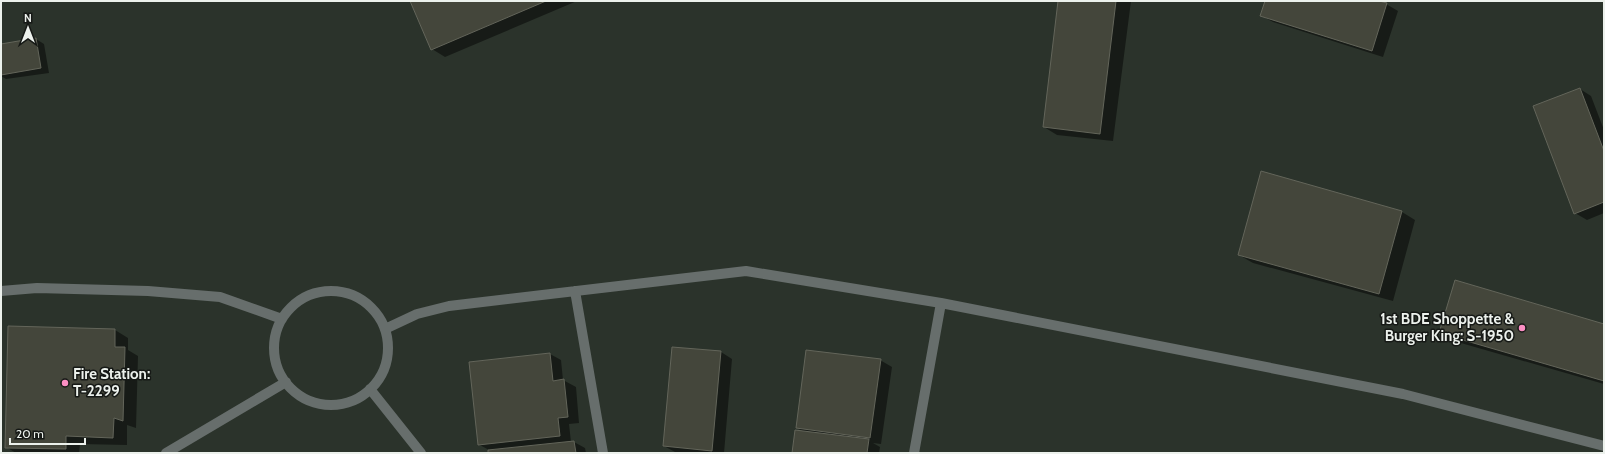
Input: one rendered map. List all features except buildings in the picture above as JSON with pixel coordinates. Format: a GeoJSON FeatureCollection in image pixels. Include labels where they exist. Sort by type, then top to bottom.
{"type":"FeatureCollection","features":[{"type":"Feature","properties":{"kind":"lane"},"geometry":{"type":"LineString","coordinates":[[385,329],[417,314],[449,306],[746,271],[941,303],[1403,394],[1604,446]]}},
{"type":"Feature","properties":{"kind":"lane"},"geometry":{"type":"LineString","coordinates":[[1,291],[37,288],[148,291],[220,297],[282,319]]}},
{"type":"Feature","properties":{"kind":"lane"},"geometry":{"type":"LineString","coordinates":[[322,291],[342,292],[359,298],[374,310],[385,329],[388,344],[386,363],[378,381],[365,394],[348,403],[330,405],[311,401],[295,392],[282,378],[275,361],[274,342],[282,319],[290,308],[305,297],[322,291]]}},
{"type":"Feature","properties":{"kind":"lane"},"geometry":{"type":"LineString","coordinates":[[575,291],[603,453]]}},
{"type":"Feature","properties":{"kind":"lane"},"geometry":{"type":"LineString","coordinates":[[914,453],[941,303]]}},
{"type":"Feature","properties":{"kind":"lane"},"geometry":{"type":"LineString","coordinates":[[166,453],[286,382]]}},
{"type":"Feature","properties":{"kind":"lane"},"geometry":{"type":"LineString","coordinates":[[370,389],[421,453]]}},
{"type":"Feature","properties":{"kind":"place","name":"1st BDE Shoppette & Burger King: S-1950"},"geometry":{"type":"Point","coordinates":[1522,328]}},
{"type":"Feature","properties":{"kind":"place","name":"Fire Station: T-2299"},"geometry":{"type":"Point","coordinates":[65,383]}}]}
